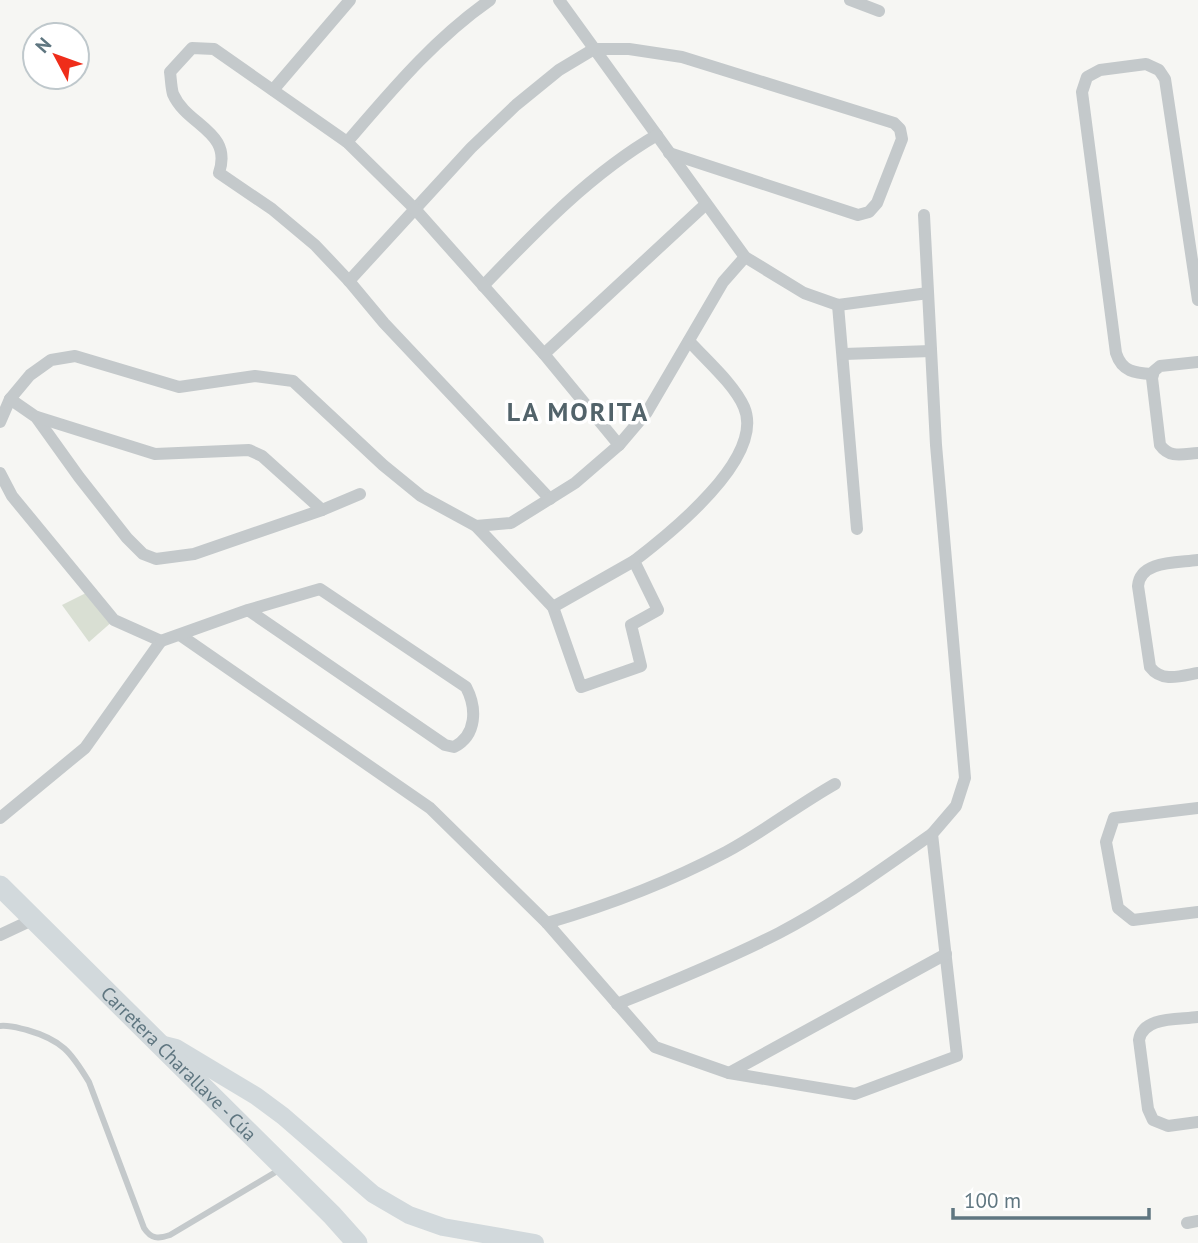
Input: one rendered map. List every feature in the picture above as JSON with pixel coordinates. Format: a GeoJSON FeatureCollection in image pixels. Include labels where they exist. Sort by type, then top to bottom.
{"type":"FeatureCollection","features":[{"type":"Feature","properties":{"kind":"highway","name":"Carretera Charallave - Cúa"},"geometry":{"type":"LineString","coordinates":[[0,886],[357,1243]]}},
{"type":"Feature","properties":{"kind":"street"},"geometry":{"type":"LineString","coordinates":[[274,90],[350,0]]}},
{"type":"Feature","properties":{"kind":"street"},"geometry":{"type":"LineString","coordinates":[[347,142],[405,75],[456,24],[490,0]]}},
{"type":"Feature","properties":{"kind":"street"},"geometry":{"type":"LineString","coordinates":[[559,0],[745,257],[804,293],[838,305],[928,293]]}},
{"type":"Feature","properties":{"kind":"street"},"geometry":{"type":"LineString","coordinates":[[850,0],[879,11]]}},
{"type":"Feature","properties":{"kind":"street"},"geometry":{"type":"LineString","coordinates":[[550,499],[384,323],[315,244],[272,209],[219,173],[223,160],[220,146],[180,105],[172,92],[170,72],[192,48],[214,49],[347,142],[415,209],[544,354],[619,445]]}},
{"type":"Feature","properties":{"kind":"street"},"geometry":{"type":"LineString","coordinates":[[349,281],[471,148],[516,105],[559,70],[594,49],[629,49],[682,57],[894,123],[900,129],[902,139],[877,203],[869,212],[858,215],[669,153]]}},
{"type":"Feature","properties":{"kind":"street"},"geometry":{"type":"LineString","coordinates":[[1198,300],[1165,79],[1159,70],[1146,64],[1096,71],[1084,82],[1082,92],[1119,363],[1133,373],[1152,374],[1160,366],[1198,362]]}},
{"type":"Feature","properties":{"kind":"street"},"geometry":{"type":"LineString","coordinates":[[483,286],[529,237],[575,194],[626,153],[657,135]]}},
{"type":"Feature","properties":{"kind":"street"},"geometry":{"type":"LineString","coordinates":[[544,354],[706,204]]}},
{"type":"Feature","properties":{"kind":"street"},"geometry":{"type":"LineString","coordinates":[[617,1004],[701,971],[781,932],[859,886],[932,834],[956,806],[965,778],[964,739],[936,445],[924,215]]}},
{"type":"Feature","properties":{"kind":"street"},"geometry":{"type":"LineString","coordinates":[[476,526],[511,523],[575,484],[619,445],[647,412],[703,312],[723,282],[745,257]]}},
{"type":"Feature","properties":{"kind":"street"},"geometry":{"type":"LineString","coordinates":[[838,305],[857,529]]}},
{"type":"Feature","properties":{"kind":"street"},"geometry":{"type":"LineString","coordinates":[[553,607],[634,561],[669,535],[705,502],[740,451],[746,433],[745,409],[723,378],[689,341]]}},
{"type":"Feature","properties":{"kind":"street"},"geometry":{"type":"LineString","coordinates":[[844,354],[931,351]]}},
{"type":"Feature","properties":{"kind":"street"},"geometry":{"type":"LineString","coordinates":[[0,422],[10,399],[30,376],[51,360],[75,356],[179,387],[255,376],[293,380],[383,465],[421,496],[476,526],[553,607],[581,687],[641,666],[631,625],[658,610],[634,561]]}},
{"type":"Feature","properties":{"kind":"street"},"geometry":{"type":"LineString","coordinates":[[1152,374],[1160,445],[1173,455],[1198,453]]}},
{"type":"Feature","properties":{"kind":"street"},"geometry":{"type":"LineString","coordinates":[[10,399],[36,416],[155,454],[249,450],[262,456],[322,510]]}},
{"type":"Feature","properties":{"kind":"street"},"geometry":{"type":"LineString","coordinates":[[36,416],[127,538],[143,554],[156,559],[194,554],[322,510],[360,494]]}},
{"type":"Feature","properties":{"kind":"street"},"geometry":{"type":"LineString","coordinates":[[0,473],[12,496],[114,620],[161,640],[248,610],[320,589],[466,687],[472,704],[473,718],[467,736],[454,747],[445,745],[248,610]]}},
{"type":"Feature","properties":{"kind":"street"},"geometry":{"type":"LineString","coordinates":[[1198,561],[1148,568],[1140,575],[1138,586],[1150,667],[1156,674],[1166,678],[1198,673]]}},
{"type":"Feature","properties":{"kind":"street"},"geometry":{"type":"LineString","coordinates":[[180,635],[429,808],[547,923],[655,1046],[729,1073],[855,1094],[957,1056],[932,834]]}},
{"type":"Feature","properties":{"kind":"street"},"geometry":{"type":"LineString","coordinates":[[0,818],[85,748],[161,640]]}},
{"type":"Feature","properties":{"kind":"street"},"geometry":{"type":"LineString","coordinates":[[547,923],[603,907],[672,878],[728,850],[798,805],[835,785]]}},
{"type":"Feature","properties":{"kind":"street"},"geometry":{"type":"LineString","coordinates":[[1198,808],[1114,818],[1106,842],[1118,908],[1133,920],[1198,912]]}},
{"type":"Feature","properties":{"kind":"street"},"geometry":{"type":"LineString","coordinates":[[0,935],[34,919]]}},
{"type":"Feature","properties":{"kind":"street"},"geometry":{"type":"LineString","coordinates":[[729,1073],[946,954]]}},
{"type":"Feature","properties":{"kind":"street"},"geometry":{"type":"LineString","coordinates":[[1198,1017],[1150,1024],[1142,1030],[1139,1040],[1148,1109],[1153,1119],[1168,1126],[1198,1122]]}},
{"type":"Feature","properties":{"kind":"street"},"geometry":{"type":"LineString","coordinates":[[159,1044],[176,1048],[256,1096],[283,1115],[373,1194],[410,1215],[443,1227],[535,1243]]}},
{"type":"Feature","properties":{"kind":"lane"},"geometry":{"type":"LineString","coordinates":[[0,1026],[8,1025],[48,1036],[63,1046],[77,1062],[89,1082],[144,1228],[153,1237],[160,1239],[170,1235],[283,1167]]}},
{"type":"Feature","properties":{"kind":"shaded area"},"geometry":{"type":"Polygon","coordinates":[[[90,591],[114,620],[89,642],[62,605],[90,591]]]}},
{"type":"Feature","properties":{"kind":"district","name":"LA MORITA"},"geometry":{"type":"Point","coordinates":[578,412]}}]}
